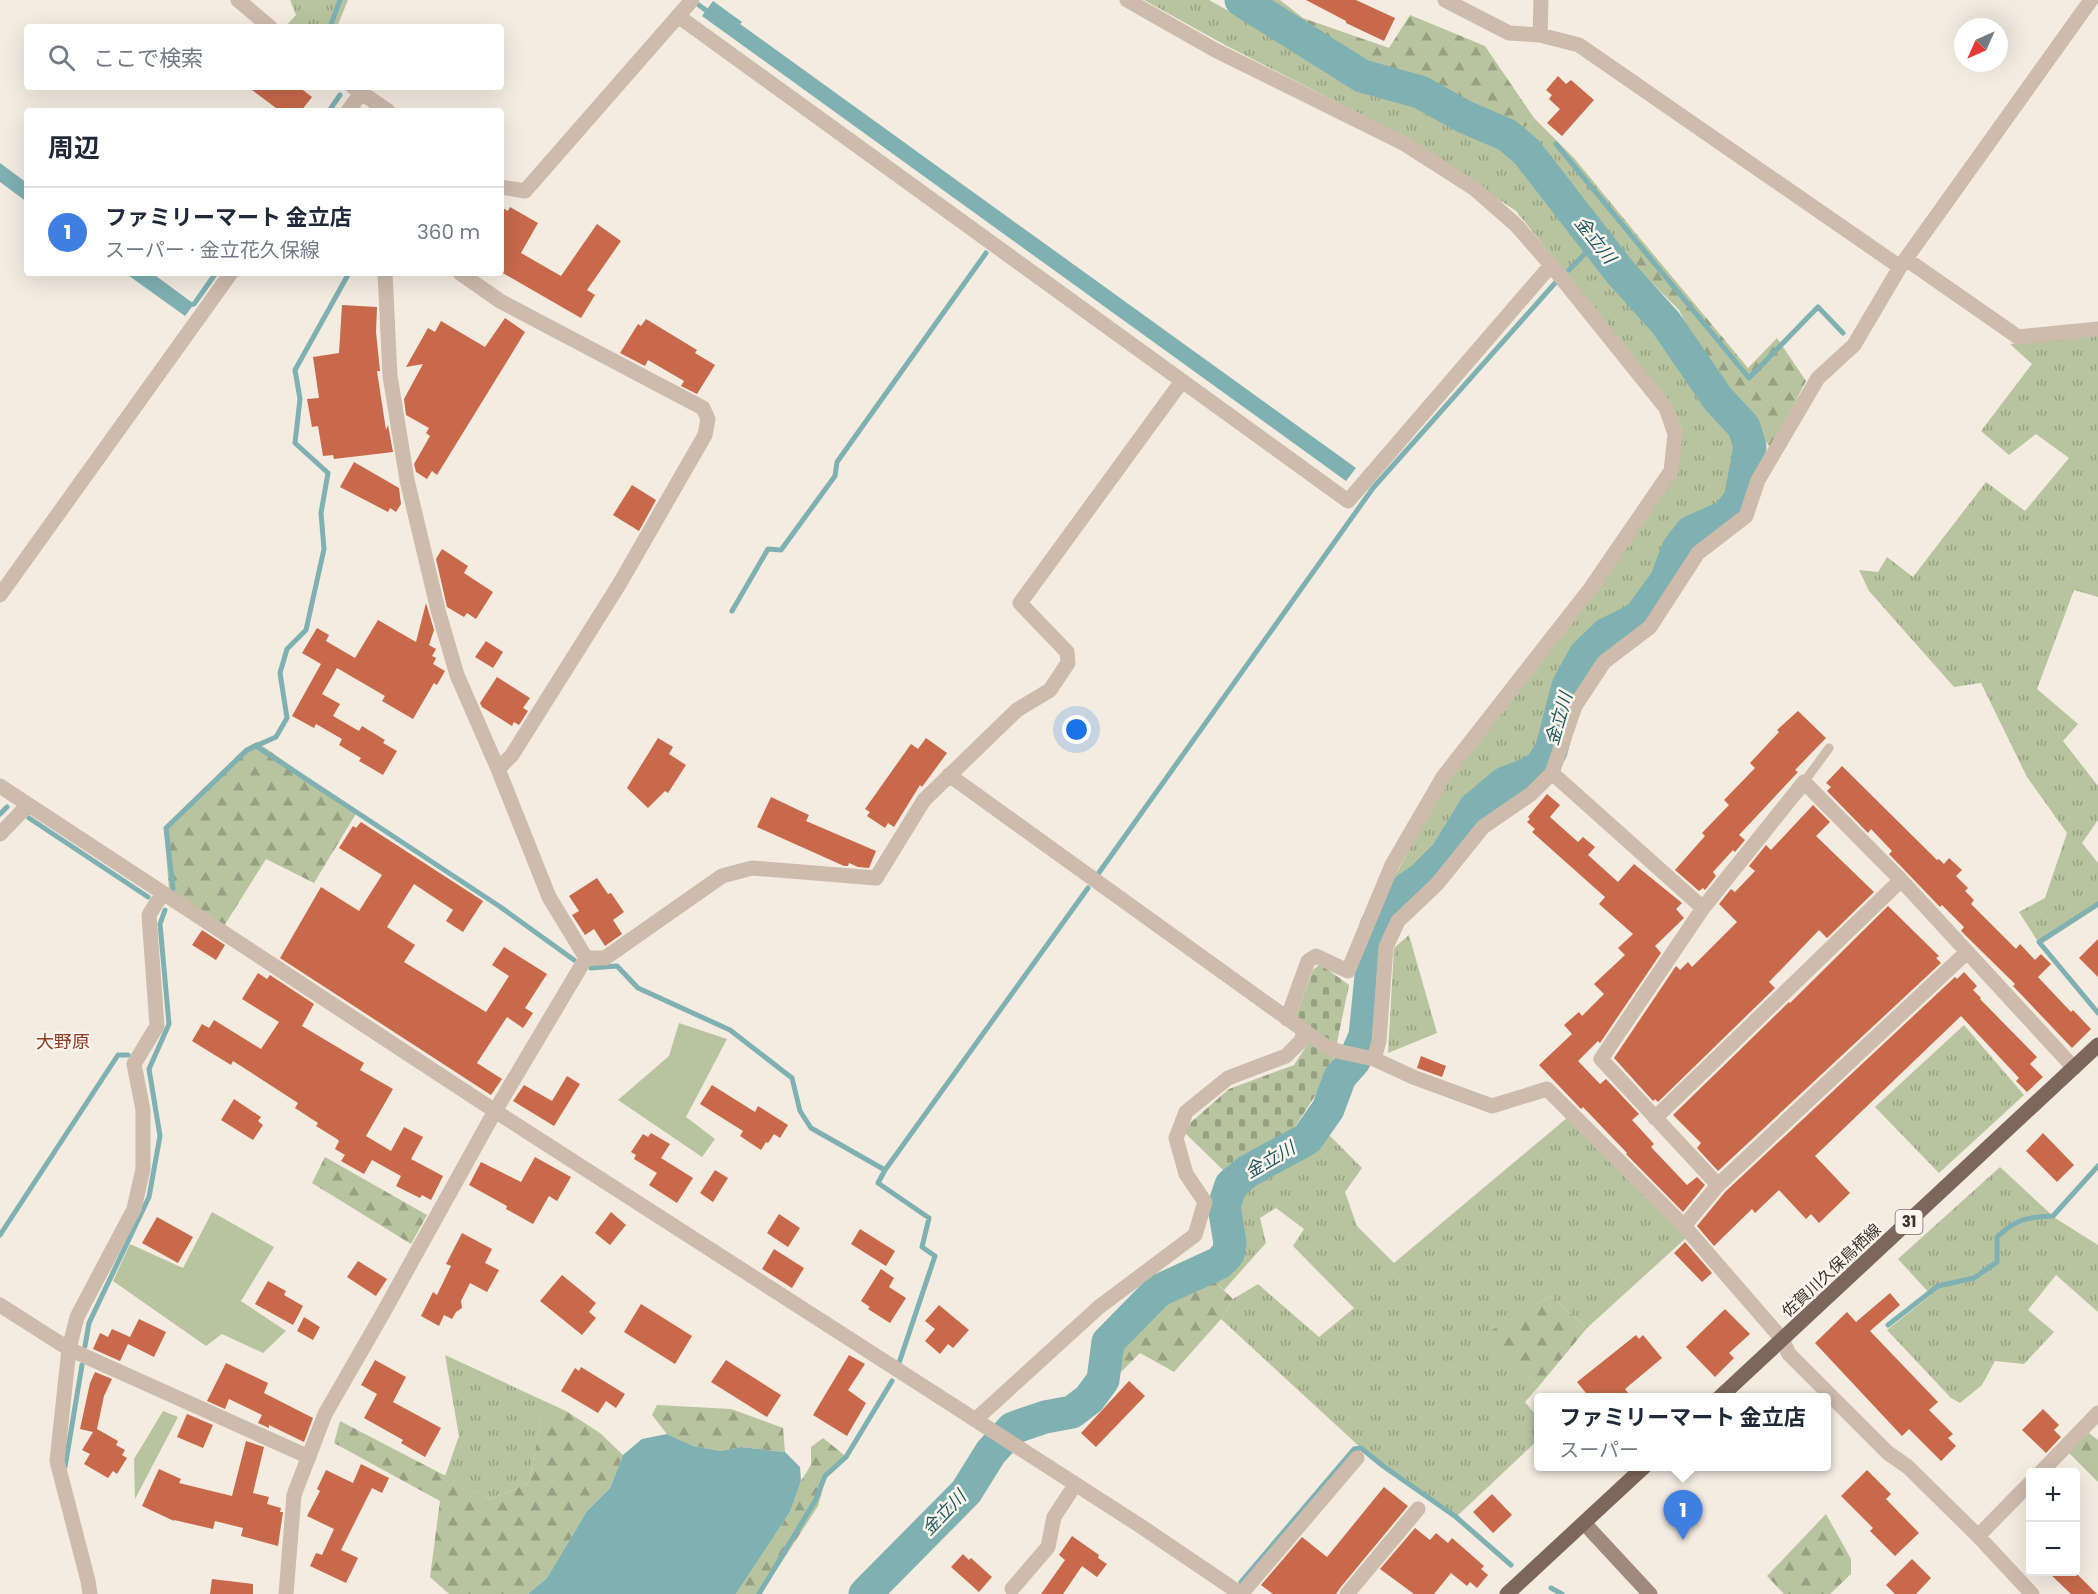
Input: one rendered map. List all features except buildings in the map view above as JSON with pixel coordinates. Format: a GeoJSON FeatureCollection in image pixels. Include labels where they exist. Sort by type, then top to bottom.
{"type":"FeatureCollection","features":[{"type":"Feature","properties":{"kind":"main road","name":"佐賀川久保鳥栖線"},"geometry":{"type":"LineString","coordinates":[[1724,1393],[2098,1045]]}},
{"type":"Feature","properties":{"kind":"main road"},"geometry":{"type":"LineString","coordinates":[[1507,1594],[1641,1471]]}},
{"type":"Feature","properties":{"kind":"street"},"geometry":{"type":"LineString","coordinates":[[238,0],[266,24]]}},
{"type":"Feature","properties":{"kind":"street"},"geometry":{"type":"LineString","coordinates":[[1127,0],[1215,50],[1403,143],[1475,189],[1516,225],[1551,265],[1666,408],[1675,434],[1671,471],[1590,589],[1443,777],[1392,866],[1348,971],[1316,956],[1308,961],[1287,1019]]}},
{"type":"Feature","properties":{"kind":"street"},"geometry":{"type":"LineString","coordinates":[[1445,0],[1509,33],[1540,35],[1580,45],[1903,263],[2018,337],[2098,329]]}},
{"type":"Feature","properties":{"kind":"street"},"geometry":{"type":"LineString","coordinates":[[1540,0],[1540,35]]}},
{"type":"Feature","properties":{"kind":"street"},"geometry":{"type":"LineString","coordinates":[[1374,1059],[1379,1041],[1386,947],[1398,921],[1437,884],[1483,827],[1531,794],[1552,773],[1575,706],[1604,662],[1650,627],[1698,553],[1746,516],[1758,480],[1818,378],[1854,345],[1903,263],[2091,0]]}},
{"type":"Feature","properties":{"kind":"street"},"geometry":{"type":"LineString","coordinates":[[504,188],[525,191],[685,7],[1182,381],[1348,501],[1551,265]]}},
{"type":"Feature","properties":{"kind":"street"},"geometry":{"type":"LineString","coordinates":[[349,108],[357,90],[384,108]]}},
{"type":"Feature","properties":{"kind":"street"},"geometry":{"type":"LineString","coordinates":[[0,595],[229,276]]}},
{"type":"Feature","properties":{"kind":"street"},"geometry":{"type":"LineString","coordinates":[[386,276],[390,376],[407,480],[438,610],[457,675],[498,769],[549,897],[586,958]]}},
{"type":"Feature","properties":{"kind":"street"},"geometry":{"type":"LineString","coordinates":[[464,276],[500,301],[703,408],[708,419],[705,435],[620,583],[512,755],[498,769]]}},
{"type":"Feature","properties":{"kind":"street"},"geometry":{"type":"LineString","coordinates":[[586,958],[605,958],[722,876],[752,868],[876,878],[924,800],[1017,710],[1050,690],[1068,663],[1067,652],[1020,603],[1182,381]]}},
{"type":"Feature","properties":{"kind":"street"},"geometry":{"type":"LineString","coordinates":[[1552,773],[1703,908]]}},
{"type":"Feature","properties":{"kind":"street"},"geometry":{"type":"LineString","coordinates":[[949,775],[1327,1047],[1374,1059],[1413,1077],[1492,1106],[1547,1089],[1684,1226],[1782,1339],[1789,1354],[1828,1393]]}},
{"type":"Feature","properties":{"kind":"street"},"geometry":{"type":"LineString","coordinates":[[1718,1185],[1601,1059],[1703,908],[1804,782],[1901,880],[2074,1068]]}},
{"type":"Feature","properties":{"kind":"street"},"geometry":{"type":"LineString","coordinates":[[0,786],[495,1111],[1139,1525],[1241,1594],[1357,1458]]}},
{"type":"Feature","properties":{"kind":"street"},"geometry":{"type":"LineString","coordinates":[[0,834],[28,805]]}},
{"type":"Feature","properties":{"kind":"street"},"geometry":{"type":"LineString","coordinates":[[1655,1118],[1901,880]]}},
{"type":"Feature","properties":{"kind":"street"},"geometry":{"type":"LineString","coordinates":[[90,1594],[57,1461],[69,1349],[77,1317],[134,1209],[143,1169],[143,1110],[134,1064],[157,1026],[149,915],[162,894]]}},
{"type":"Feature","properties":{"kind":"street"},"geometry":{"type":"LineString","coordinates":[[1684,1226],[1718,1185],[1967,952]]}},
{"type":"Feature","properties":{"kind":"street"},"geometry":{"type":"LineString","coordinates":[[286,1594],[294,1495],[325,1414],[495,1111],[586,958]]}},
{"type":"Feature","properties":{"kind":"street"},"geometry":{"type":"LineString","coordinates":[[975,1420],[1099,1307],[1195,1235],[1205,1202],[1186,1174],[1176,1138],[1186,1112],[1228,1078],[1286,1056],[1300,1042],[1305,1032]]}},
{"type":"Feature","properties":{"kind":"street"},"geometry":{"type":"LineString","coordinates":[[0,1305],[69,1349],[309,1457]]}},
{"type":"Feature","properties":{"kind":"street"},"geometry":{"type":"LineString","coordinates":[[1831,1396],[1888,1453],[1908,1467],[1978,1536],[2032,1594]]}},
{"type":"Feature","properties":{"kind":"street"},"geometry":{"type":"LineString","coordinates":[[2046,1468],[2098,1413]]}},
{"type":"Feature","properties":{"kind":"street"},"geometry":{"type":"LineString","coordinates":[[1012,1589],[1048,1547],[1054,1516],[1075,1485]]}},
{"type":"Feature","properties":{"kind":"street"},"geometry":{"type":"LineString","coordinates":[[1978,1536],[2026,1488]]}},
{"type":"Feature","properties":{"kind":"street"},"geometry":{"type":"LineString","coordinates":[[1347,1594],[1418,1509]]}},
{"type":"Feature","properties":{"kind":"street"},"geometry":{"type":"LineString","coordinates":[[1584,1523],[1650,1594]]}},
{"type":"Feature","properties":{"kind":"lane"},"geometry":{"type":"LineString","coordinates":[[1804,782],[1829,748]]}},
{"type":"Feature","properties":{"kind":"green space"},"geometry":{"type":"Polygon","coordinates":[[[290,0],[348,0],[338,24],[288,24],[296,15],[290,0]]]}},
{"type":"Feature","properties":{"kind":"green space"},"geometry":{"type":"Polygon","coordinates":[[[1144,0],[1209,0],[1366,87],[1424,100],[1466,127],[1512,147],[1741,441],[1726,507],[1676,534],[1658,579],[1635,611],[1604,625],[1569,664],[1534,760],[1477,795],[1428,864],[1389,888],[1445,781],[1677,474],[1682,431],[1673,407],[1516,211],[1402,135],[1225,45],[1144,0]]]}},
{"type":"Feature","properties":{"kind":"green space"},"geometry":{"type":"Polygon","coordinates":[[[1254,0],[1280,0],[1303,18],[1303,26],[1254,0]]]}},
{"type":"Feature","properties":{"kind":"green space"},"geometry":{"type":"Polygon","coordinates":[[[1410,15],[1485,46],[1534,118],[1520,132],[1424,84],[1360,66],[1303,26],[1303,18],[1389,48],[1410,15]]]}},
{"type":"Feature","properties":{"kind":"green space"},"geometry":{"type":"Polygon","coordinates":[[[1534,118],[1574,158],[1634,231],[1625,256],[1520,132],[1534,118]]]}},
{"type":"Feature","properties":{"kind":"green space"},"geometry":{"type":"Polygon","coordinates":[[[1634,231],[1748,368],[1777,338],[1806,381],[1771,448],[1715,382],[1679,310],[1625,256],[1634,231]]]}},
{"type":"Feature","properties":{"kind":"green space"},"geometry":{"type":"Polygon","coordinates":[[[2098,334],[2098,597],[2074,590],[2037,689],[2078,724],[2063,741],[2098,786],[2098,820],[2082,843],[2098,863],[2098,907],[2040,945],[2019,912],[2045,898],[2067,833],[2027,777],[1981,683],[1954,687],[1869,591],[1859,570],[1878,572],[1887,557],[1913,577],[1986,482],[2025,511],[2069,458],[2036,434],[2009,455],[1981,431],[2032,364],[2010,344],[2098,334]]]}},
{"type":"Feature","properties":{"kind":"green space"},"geometry":{"type":"Polygon","coordinates":[[[257,742],[357,812],[314,883],[266,859],[224,926],[169,890],[164,827],[245,748],[257,742]]]}},
{"type":"Feature","properties":{"kind":"green space"},"geometry":{"type":"Polygon","coordinates":[[[1409,935],[1437,1033],[1388,1053],[1394,948],[1409,935]]]}},
{"type":"Feature","properties":{"kind":"green space"},"geometry":{"type":"Polygon","coordinates":[[[1320,964],[1349,985],[1331,1071],[1289,1136],[1224,1171],[1182,1130],[1229,1089],[1294,1065],[1314,1034],[1296,1016],[1313,970],[1320,964]]]}},
{"type":"Feature","properties":{"kind":"green space"},"geometry":{"type":"Polygon","coordinates":[[[679,1023],[727,1039],[686,1117],[715,1139],[702,1157],[618,1100],[669,1056],[679,1023]]]}},
{"type":"Feature","properties":{"kind":"green space"},"geometry":{"type":"Polygon","coordinates":[[[1964,1025],[2024,1095],[1939,1173],[1875,1107],[1964,1025]]]}},
{"type":"Feature","properties":{"kind":"green space"},"geometry":{"type":"Polygon","coordinates":[[[1567,1118],[1687,1237],[1587,1328],[1551,1296],[1486,1334],[1539,1386],[1525,1402],[1534,1413],[1534,1444],[1456,1517],[1361,1448],[1221,1319],[1233,1299],[1258,1284],[1319,1337],[1354,1308],[1293,1246],[1304,1229],[1276,1208],[1260,1218],[1266,1243],[1224,1290],[1213,1280],[1236,1260],[1242,1229],[1237,1197],[1255,1182],[1294,1164],[1329,1135],[1362,1168],[1345,1192],[1357,1226],[1394,1263],[1567,1118]]]}},
{"type":"Feature","properties":{"kind":"green space"},"geometry":{"type":"Polygon","coordinates":[[[325,1157],[427,1215],[411,1244],[312,1183],[325,1157]]]}},
{"type":"Feature","properties":{"kind":"green space"},"geometry":{"type":"Polygon","coordinates":[[[2000,1167],[2055,1218],[2098,1245],[2098,1312],[2056,1275],[2028,1310],[2054,1332],[2024,1364],[1995,1361],[1982,1385],[1960,1403],[1951,1398],[1887,1330],[1931,1295],[1898,1259],[2000,1167]]]}},
{"type":"Feature","properties":{"kind":"green space"},"geometry":{"type":"Polygon","coordinates":[[[212,1212],[274,1247],[241,1301],[286,1331],[263,1353],[222,1334],[206,1346],[113,1281],[130,1244],[183,1268],[212,1212]]]}},
{"type":"Feature","properties":{"kind":"green space"},"geometry":{"type":"Polygon","coordinates":[[[1213,1280],[1233,1299],[1221,1319],[1174,1372],[1140,1353],[1114,1379],[1116,1345],[1167,1297],[1213,1280]]]}},
{"type":"Feature","properties":{"kind":"green space"},"geometry":{"type":"Polygon","coordinates":[[[1551,1296],[1587,1328],[1539,1386],[1485,1334],[1551,1296]]]}},
{"type":"Feature","properties":{"kind":"green space"},"geometry":{"type":"Polygon","coordinates":[[[445,1355],[566,1411],[542,1416],[529,1483],[490,1499],[445,1476],[459,1436],[445,1355]]]}},
{"type":"Feature","properties":{"kind":"green space"},"geometry":{"type":"Polygon","coordinates":[[[657,1405],[731,1409],[783,1428],[785,1452],[741,1447],[721,1451],[693,1446],[667,1434],[652,1415],[657,1405]]]}},
{"type":"Feature","properties":{"kind":"green space"},"geometry":{"type":"Polygon","coordinates":[[[163,1411],[178,1417],[135,1499],[134,1459],[163,1411]]]}},
{"type":"Feature","properties":{"kind":"green space"},"geometry":{"type":"Polygon","coordinates":[[[566,1411],[600,1433],[623,1455],[610,1488],[587,1511],[547,1578],[528,1594],[449,1594],[430,1577],[440,1501],[334,1443],[340,1421],[490,1499],[529,1483],[542,1415],[566,1411]]]}},
{"type":"Feature","properties":{"kind":"green space"},"geometry":{"type":"Polygon","coordinates":[[[2089,1433],[2098,1440],[2098,1482],[2068,1452],[2089,1433]]]}},
{"type":"Feature","properties":{"kind":"green space"},"geometry":{"type":"Polygon","coordinates":[[[823,1438],[848,1458],[826,1478],[818,1506],[761,1594],[736,1594],[790,1512],[801,1481],[811,1465],[811,1447],[823,1438]]]}},
{"type":"Feature","properties":{"kind":"green space"},"geometry":{"type":"Polygon","coordinates":[[[1826,1514],[1851,1559],[1851,1574],[1830,1594],[1784,1594],[1767,1576],[1826,1514]]]}},
{"type":"Feature","properties":{"kind":"water"},"geometry":{"type":"Polygon","coordinates":[[[713,1],[742,22],[740,24],[1356,468],[1346,481],[702,16],[713,1]]]}},
{"type":"Feature","properties":{"kind":"water"},"geometry":{"type":"Polygon","coordinates":[[[0,163],[24,181],[24,200],[0,182],[0,163]]]}},
{"type":"Feature","properties":{"kind":"water"},"geometry":{"type":"Polygon","coordinates":[[[129,276],[156,276],[194,304],[185,316],[129,276]]]}},
{"type":"Feature","properties":{"kind":"water"},"geometry":{"type":"Polygon","coordinates":[[[667,1434],[693,1446],[721,1451],[741,1447],[785,1452],[800,1467],[801,1481],[790,1512],[736,1594],[528,1594],[547,1578],[587,1511],[610,1488],[623,1455],[642,1439],[667,1434]]]}},
{"type":"Feature","properties":{"kind":"waterway"},"geometry":{"type":"LineString","coordinates":[[331,24],[340,0]]}},
{"type":"Feature","properties":{"kind":"waterway"},"geometry":{"type":"LineString","coordinates":[[692,0],[711,14]]}},
{"type":"Feature","properties":{"kind":"waterway","name":"金立川"},"geometry":{"type":"LineString","coordinates":[[865,1594],[966,1492],[991,1452],[1013,1428],[1045,1417],[1072,1412],[1089,1399],[1103,1380],[1108,1342],[1158,1291],[1219,1263],[1228,1254],[1230,1243],[1224,1206],[1231,1185],[1248,1171],[1307,1139],[1328,1109],[1340,1077],[1354,1061],[1365,1036],[1376,926],[1393,899],[1423,878],[1446,855],[1475,808],[1505,783],[1529,774],[1541,766],[1551,751],[1568,686],[1585,655],[1607,634],[1639,618],[1666,581],[1678,549],[1691,532],[1727,516],[1740,500],[1750,447],[1744,427],[1718,399],[1666,323],[1620,272],[1527,152],[1507,135],[1465,117],[1420,92],[1362,76],[1241,0]]}},
{"type":"Feature","properties":{"kind":"waterway"},"geometry":{"type":"LineString","coordinates":[[331,108],[340,95]]}},
{"type":"Feature","properties":{"kind":"waterway"},"geometry":{"type":"LineString","coordinates":[[1556,144],[1749,378],[1818,307],[1843,333]]}},
{"type":"Feature","properties":{"kind":"waterway"},"geometry":{"type":"LineString","coordinates":[[1569,270],[1596,242]]}},
{"type":"Feature","properties":{"kind":"waterway"},"geometry":{"type":"LineString","coordinates":[[732,611],[768,549],[781,550],[835,476],[837,462],[986,253]]}},
{"type":"Feature","properties":{"kind":"waterway"},"geometry":{"type":"LineString","coordinates":[[187,305],[194,304],[214,276]]}},
{"type":"Feature","properties":{"kind":"waterway"},"geometry":{"type":"LineString","coordinates":[[173,889],[166,828],[247,750],[276,737],[287,718],[280,673],[287,649],[306,630],[324,549],[321,513],[328,473],[295,443],[300,399],[295,370],[347,276]]}},
{"type":"Feature","properties":{"kind":"waterway"},"geometry":{"type":"LineString","coordinates":[[1098,874],[1373,488],[1556,282]]}},
{"type":"Feature","properties":{"kind":"waterway"},"geometry":{"type":"LineString","coordinates":[[256,746],[499,906],[574,960]]}},
{"type":"Feature","properties":{"kind":"waterway"},"geometry":{"type":"LineString","coordinates":[[0,814],[7,807]]}},
{"type":"Feature","properties":{"kind":"waterway"},"geometry":{"type":"LineString","coordinates":[[29,818],[148,897]]}},
{"type":"Feature","properties":{"kind":"waterway"},"geometry":{"type":"LineString","coordinates":[[885,1170],[1088,888]]}},
{"type":"Feature","properties":{"kind":"waterway"},"geometry":{"type":"LineString","coordinates":[[2098,904],[2039,942],[2098,1013]]}},
{"type":"Feature","properties":{"kind":"waterway"},"geometry":{"type":"LineString","coordinates":[[85,1346],[89,1323],[149,1197],[160,1136],[149,1069],[169,1024],[160,924],[165,910]]}},
{"type":"Feature","properties":{"kind":"waterway"},"geometry":{"type":"LineString","coordinates":[[591,968],[617,966],[638,988],[730,1030],[792,1078],[800,1111],[811,1128],[885,1170],[878,1183],[929,1218],[922,1247],[935,1256],[899,1363]]}},
{"type":"Feature","properties":{"kind":"waterway"},"geometry":{"type":"LineString","coordinates":[[0,1235],[118,1055],[128,1055]]}},
{"type":"Feature","properties":{"kind":"waterway"},"geometry":{"type":"LineString","coordinates":[[1888,1325],[1938,1286],[1974,1278],[1997,1262],[1997,1237],[2022,1220],[2053,1216],[2098,1166]]}},
{"type":"Feature","properties":{"kind":"waterway"},"geometry":{"type":"LineString","coordinates":[[65,1467],[82,1365]]}},
{"type":"Feature","properties":{"kind":"waterway"},"geometry":{"type":"LineString","coordinates":[[759,1594],[815,1501],[825,1476],[846,1457],[892,1381]]}},
{"type":"Feature","properties":{"kind":"waterway"},"geometry":{"type":"LineString","coordinates":[[1241,1582],[1354,1449],[1361,1448],[1456,1517],[1511,1565]]}},
{"type":"Feature","properties":{"kind":"waterway"},"geometry":{"type":"LineString","coordinates":[[1551,1588],[1562,1594]]}},
{"type":"Feature","properties":{"kind":"place","name":"ファミリーマート 金立店"},"geometry":{"type":"Point","coordinates":[1683,1540]}},
{"type":"Feature","properties":{"kind":"district","name":"大野原"},"geometry":{"type":"Point","coordinates":[63,1042]}}]}
